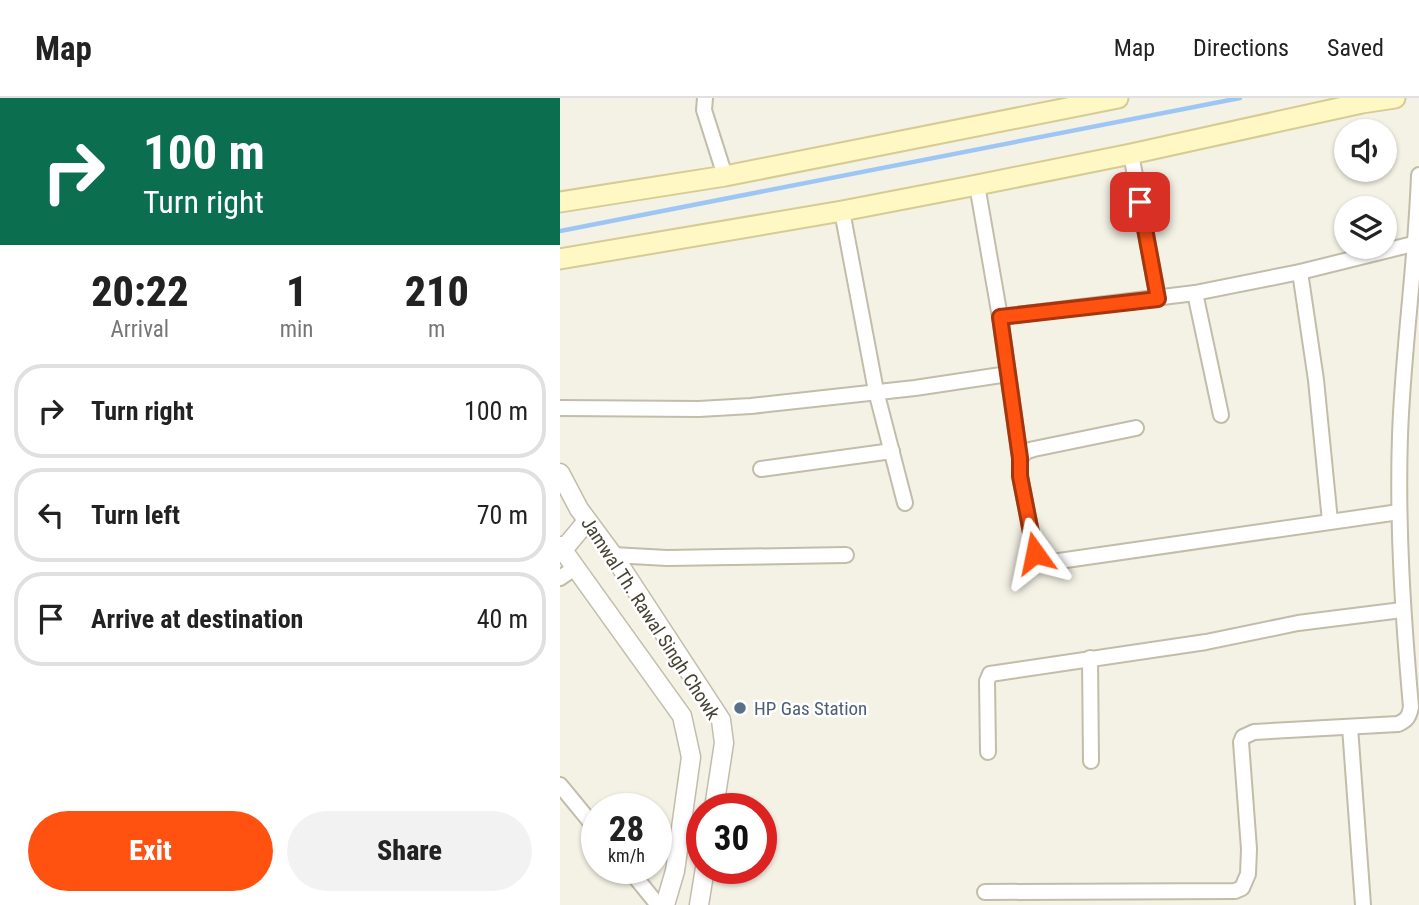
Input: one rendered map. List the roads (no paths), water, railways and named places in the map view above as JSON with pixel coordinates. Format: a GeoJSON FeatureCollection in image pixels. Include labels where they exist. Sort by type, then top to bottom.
{"type":"FeatureCollection","features":[{"type":"Feature","properties":{"kind":"main road"},"geometry":{"type":"LineString","coordinates":[[560,202],[725,176],[1118,98]]}},
{"type":"Feature","properties":{"kind":"main road"},"geometry":{"type":"LineString","coordinates":[[560,259],[977,185],[1130,154],[1361,100],[1395,98]]}},
{"type":"Feature","properties":{"kind":"street"},"geometry":{"type":"LineString","coordinates":[[705,98],[704,110],[725,176]]}},
{"type":"Feature","properties":{"kind":"street"},"geometry":{"type":"LineString","coordinates":[[1130,154],[1158,299]]}},
{"type":"Feature","properties":{"kind":"street"},"geometry":{"type":"LineString","coordinates":[[985,892],[1235,891],[1242,888],[1248,874],[1249,849],[1241,742],[1243,737],[1254,732],[1398,724],[1406,721],[1411,707],[1402,610],[1399,512],[1403,385],[1417,243],[1419,175]]}},
{"type":"Feature","properties":{"kind":"street"},"geometry":{"type":"LineString","coordinates":[[977,185],[1000,317],[1020,458],[1020,476],[1035,553],[1039,560],[1045,562],[1399,512]]}},
{"type":"Feature","properties":{"kind":"street"},"geometry":{"type":"LineString","coordinates":[[842,211],[876,391],[905,503]]}},
{"type":"Feature","properties":{"kind":"street"},"geometry":{"type":"LineString","coordinates":[[1000,317],[1195,293],[1300,272],[1417,243]]}},
{"type":"Feature","properties":{"kind":"street"},"geometry":{"type":"LineString","coordinates":[[1300,272],[1316,380],[1330,521]]}},
{"type":"Feature","properties":{"kind":"street"},"geometry":{"type":"LineString","coordinates":[[1195,293],[1221,415]]}},
{"type":"Feature","properties":{"kind":"street"},"geometry":{"type":"LineString","coordinates":[[560,408],[699,409],[751,406],[915,388],[1008,374]]}},
{"type":"Feature","properties":{"kind":"street"},"geometry":{"type":"LineString","coordinates":[[1020,458],[1027,451],[1034,449],[1136,428]]}},
{"type":"Feature","properties":{"kind":"street"},"geometry":{"type":"LineString","coordinates":[[761,468],[892,451]]}},
{"type":"Feature","properties":{"kind":"street","name":"Jamwal Th. Rawal Singh Chowk"},"geometry":{"type":"LineString","coordinates":[[560,473],[587,521],[613,555],[721,720],[724,743],[716,793]]}},
{"type":"Feature","properties":{"kind":"street"},"geometry":{"type":"LineString","coordinates":[[561,548],[587,521]]}},
{"type":"Feature","properties":{"kind":"street","name":"Jamwal Th. Rawal Singh Chowk"},"geometry":{"type":"LineString","coordinates":[[561,548],[682,716],[691,757],[675,871],[665,905]]}},
{"type":"Feature","properties":{"kind":"street"},"geometry":{"type":"LineString","coordinates":[[613,555],[667,558],[846,555]]}},
{"type":"Feature","properties":{"kind":"street"},"geometry":{"type":"LineString","coordinates":[[560,578],[576,567]]}},
{"type":"Feature","properties":{"kind":"street"},"geometry":{"type":"LineString","coordinates":[[988,752],[987,681],[990,674],[1206,642],[1298,623],[1402,610]]}},
{"type":"Feature","properties":{"kind":"street"},"geometry":{"type":"LineString","coordinates":[[1090,658],[1091,761]]}},
{"type":"Feature","properties":{"kind":"street"},"geometry":{"type":"LineString","coordinates":[[1350,727],[1363,905]]}},
{"type":"Feature","properties":{"kind":"street"},"geometry":{"type":"LineString","coordinates":[[560,785],[581,811]]}},
{"type":"Feature","properties":{"kind":"street"},"geometry":{"type":"LineString","coordinates":[[641,884],[658,905]]}},
{"type":"Feature","properties":{"kind":"street"},"geometry":{"type":"LineString","coordinates":[[699,905],[702,884]]}},
{"type":"Feature","properties":{"kind":"waterway"},"geometry":{"type":"LineString","coordinates":[[560,231],[1240,98]]}},
{"type":"Feature","properties":{"kind":"place","name":"HP Gas Station"},"geometry":{"type":"Point","coordinates":[740,708]}}]}
